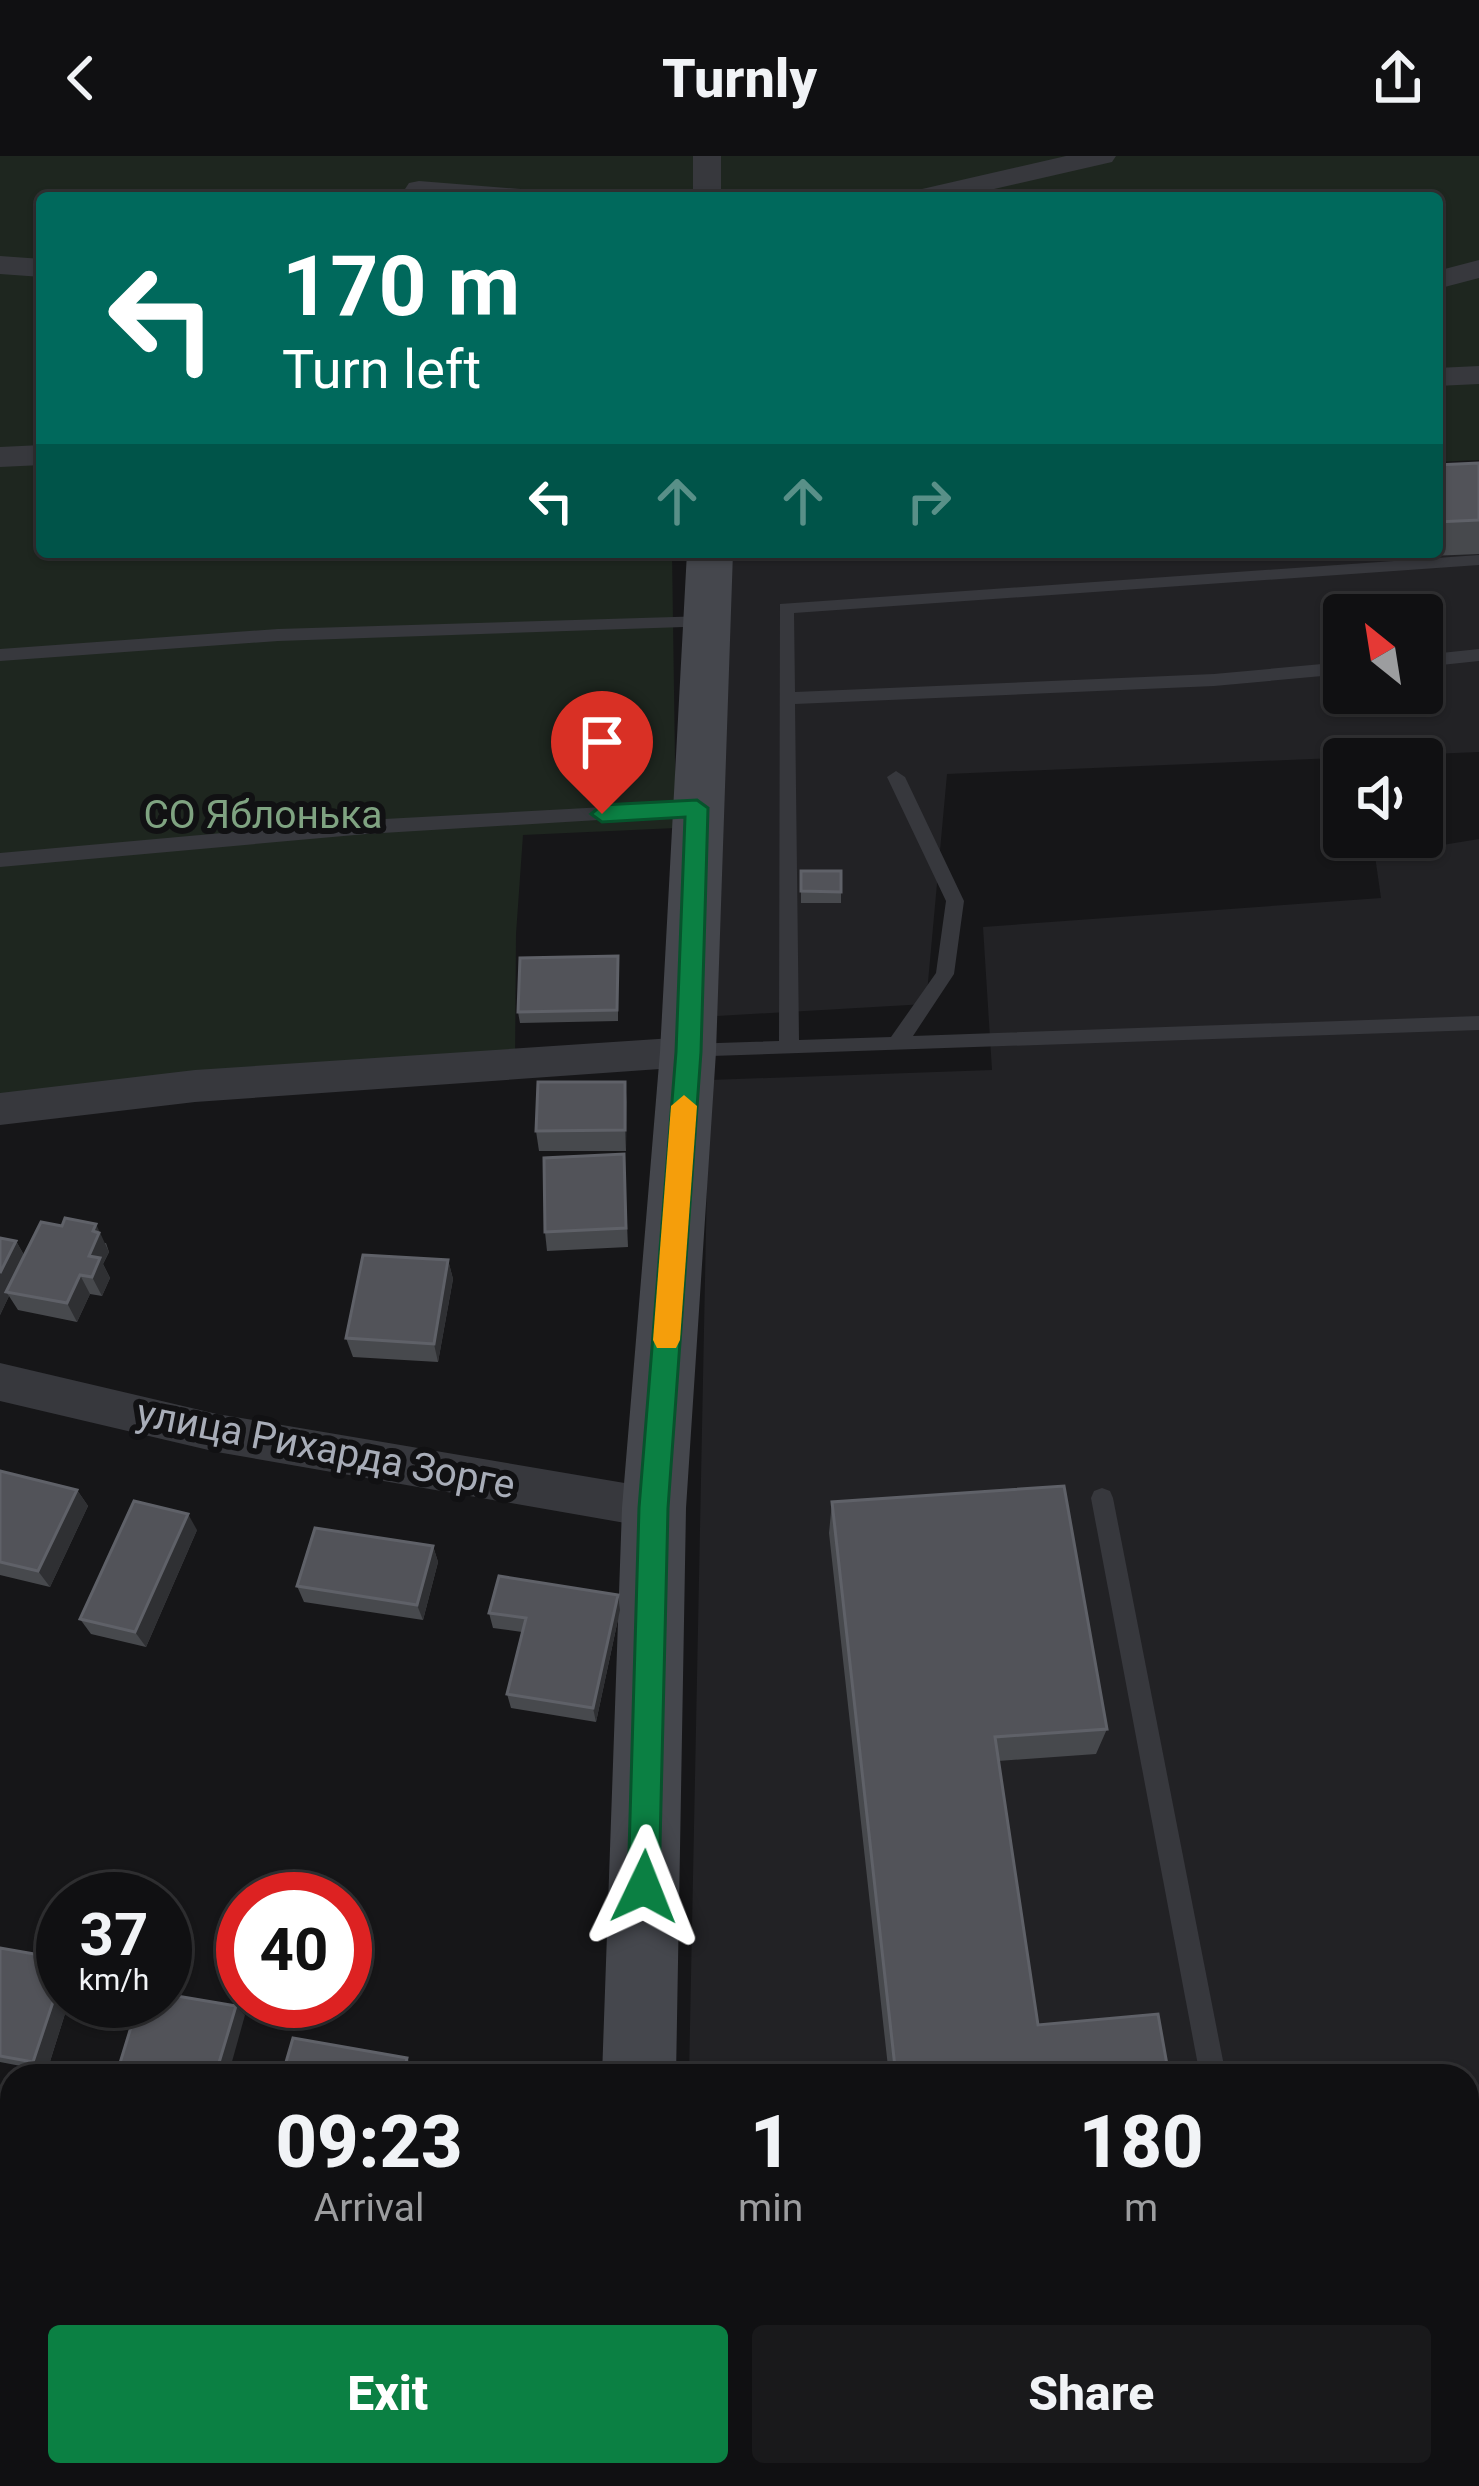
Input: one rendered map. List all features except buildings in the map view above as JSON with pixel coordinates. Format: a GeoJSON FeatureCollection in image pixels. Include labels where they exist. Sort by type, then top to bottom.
{"type":"FeatureCollection","features":[{"type":"Feature","properties":{"kind":"street"},"geometry":{"type":"LineString","coordinates":[[707,156],[707,192]]}},
{"type":"Feature","properties":{"kind":"street"},"geometry":{"type":"LineString","coordinates":[[945,192],[1102,156]]}},
{"type":"Feature","properties":{"kind":"street"},"geometry":{"type":"LineString","coordinates":[[418,189],[456,192]]}},
{"type":"Feature","properties":{"kind":"street"},"geometry":{"type":"LineString","coordinates":[[0,265],[36,268]]}},
{"type":"Feature","properties":{"kind":"street"},"geometry":{"type":"LineString","coordinates":[[1443,278],[1479,268]]}},
{"type":"Feature","properties":{"kind":"street"},"geometry":{"type":"LineString","coordinates":[[1443,377],[1479,375]]}},
{"type":"Feature","properties":{"kind":"street"},"geometry":{"type":"LineString","coordinates":[[0,457],[36,454]]}},
{"type":"Feature","properties":{"kind":"street"},"geometry":{"type":"LineString","coordinates":[[639,2064],[654,1508],[688,1052],[710,558]]}},
{"type":"Feature","properties":{"kind":"street"},"geometry":{"type":"LineString","coordinates":[[0,1108],[195,1086],[688,1052]]}},
{"type":"Feature","properties":{"kind":"street","name":"улица Рихарда Зорге"},"geometry":{"type":"LineString","coordinates":[[0,1382],[217,1433],[654,1508]]}},
{"type":"Feature","properties":{"kind":"lane"},"geometry":{"type":"LineString","coordinates":[[789,1048],[786,608],[1479,560]]}},
{"type":"Feature","properties":{"kind":"lane"},"geometry":{"type":"LineString","coordinates":[[0,655],[278,635],[707,622]]}},
{"type":"Feature","properties":{"kind":"lane"},"geometry":{"type":"LineString","coordinates":[[1443,659],[1479,655]]}},
{"type":"Feature","properties":{"kind":"lane"},"geometry":{"type":"LineString","coordinates":[[787,698],[1214,680],[1323,670]]}},
{"type":"Feature","properties":{"kind":"lane"},"geometry":{"type":"LineString","coordinates":[[896,777],[955,901],[945,974],[897,1044]]}},
{"type":"Feature","properties":{"kind":"lane"},"geometry":{"type":"LineString","coordinates":[[0,860],[366,827],[697,808]]}},
{"type":"Feature","properties":{"kind":"lane"},"geometry":{"type":"LineString","coordinates":[[688,1052],[1479,1023]]}},
{"type":"Feature","properties":{"kind":"lane"},"geometry":{"type":"LineString","coordinates":[[1102,1498],[1211,2064]]}},
{"type":"Feature","properties":{"kind":"shaded area"},"geometry":{"type":"Polygon","coordinates":[[[1479,489],[1479,752],[1443,753],[1443,738],[1323,738],[1323,758],[947,774],[926,1004],[700,1017],[718,558],[1443,558],[1443,543],[1479,489]]]}},
{"type":"Feature","properties":{"kind":"shaded area"},"geometry":{"type":"Polygon","coordinates":[[[1479,839],[1479,2064],[689,2064],[709,1080],[992,1070],[983,927],[1381,898],[1375,858],[1443,858],[1443,845],[1479,839]]]}},
{"type":"Feature","properties":{"kind":"green space","name":"СО Яблонька"},"geometry":{"type":"Polygon","coordinates":[[[0,156],[1479,156],[1479,460],[1443,462],[1443,192],[36,192],[36,558],[672,558],[676,828],[523,835],[515,1066],[0,1115],[0,156]]]}},
{"type":"Feature","properties":{"kind":"slow traffic"},"geometry":{"type":"LineString","coordinates":[[666,1340],[684,1106]]}},
{"type":"Feature","properties":{"kind":"route"},"geometry":{"type":"LineString","coordinates":[[602,814],[697,808],[688,1052],[654,1508],[644,1887]]}}]}
